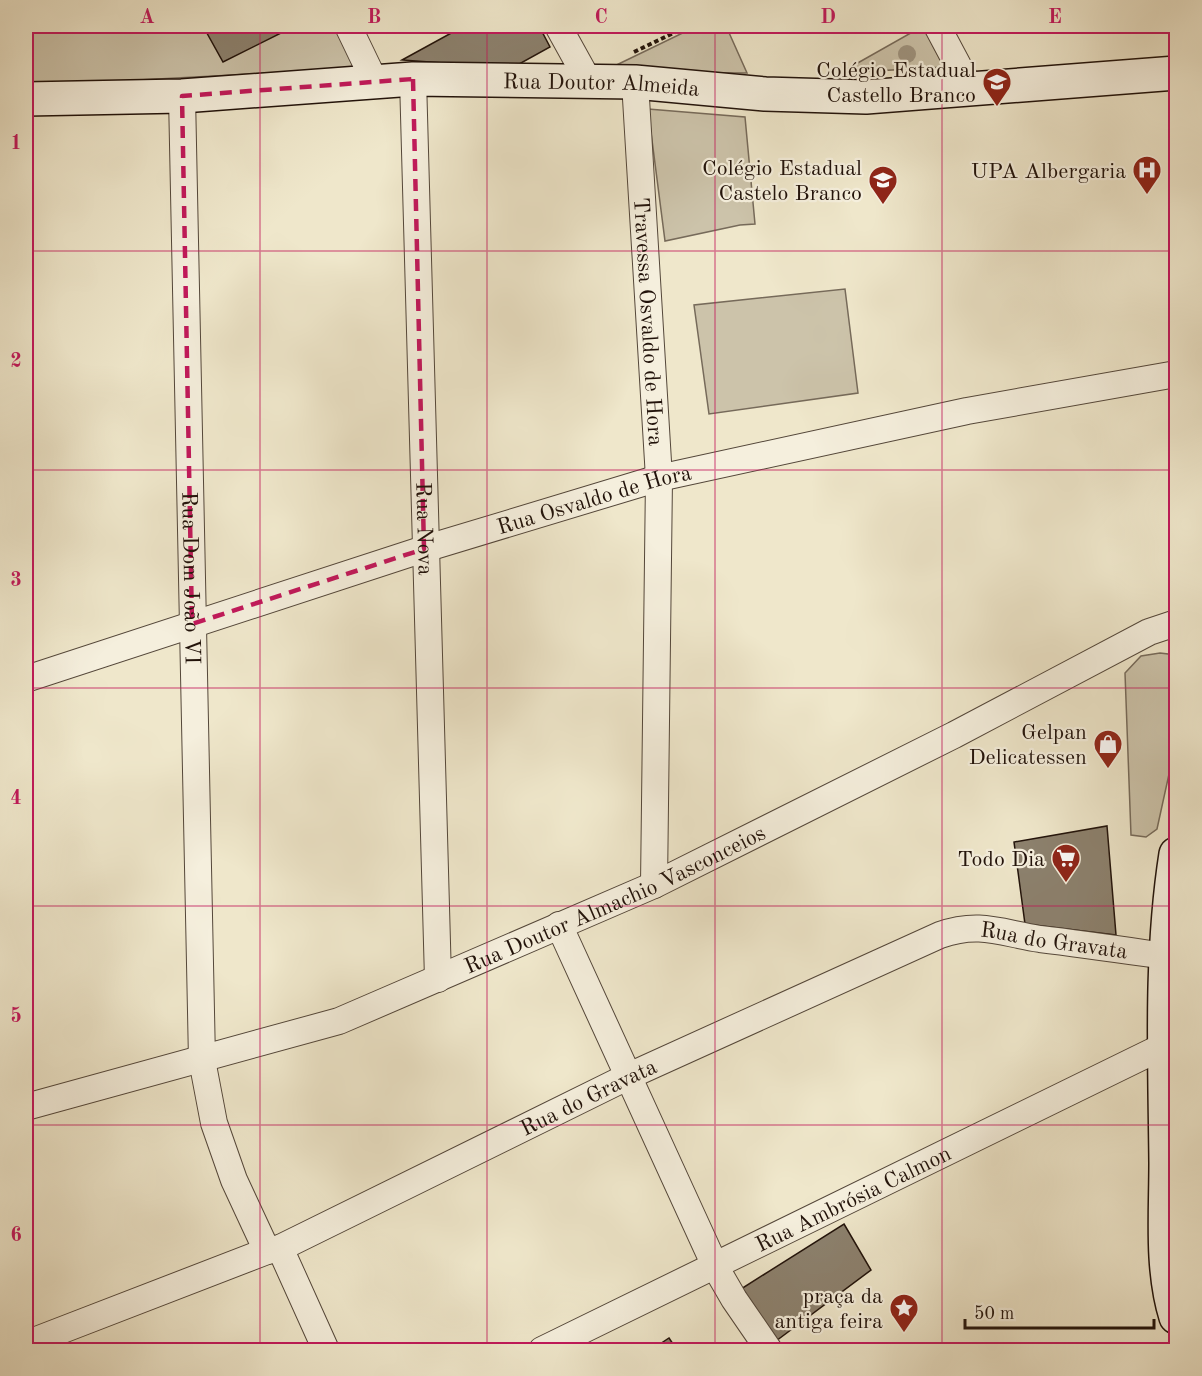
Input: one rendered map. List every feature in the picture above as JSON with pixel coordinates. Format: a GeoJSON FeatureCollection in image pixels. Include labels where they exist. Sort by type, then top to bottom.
{"type":"FeatureCollection","features":[{"type":"Feature","properties":{"kind":"main road","name":"Rua Doutor Almeida"},"geometry":{"type":"LineString","coordinates":[[26,99],[182,96],[374,80],[589,82],[631,69],[743,93],[866,97],[1176,73]]}},
{"type":"Feature","properties":{"kind":"main road"},"geometry":{"type":"LineString","coordinates":[[1176,854],[1165,956],[1170,1043],[1167,1268],[1176,1317]]}},
{"type":"Feature","properties":{"kind":"street"},"geometry":{"type":"LineString","coordinates":[[348,26],[374,80]]}},
{"type":"Feature","properties":{"kind":"street"},"geometry":{"type":"LineString","coordinates":[[558,26],[589,82]]}},
{"type":"Feature","properties":{"kind":"street"},"geometry":{"type":"LineString","coordinates":[[937,26],[970,88]]}},
{"type":"Feature","properties":{"kind":"street","name":"Travessa Osvaldo de Hora"},"geometry":{"type":"LineString","coordinates":[[631,69],[659,478],[654,885]]}},
{"type":"Feature","properties":{"kind":"street","name":"Rua Nova"},"geometry":{"type":"LineString","coordinates":[[413,79],[424,549],[438,979]]}},
{"type":"Feature","properties":{"kind":"street","name":"Rua Dom João VI"},"geometry":{"type":"LineString","coordinates":[[182,96],[202,1060],[218,1133],[234,1180],[274,1250],[326,1350]]}},
{"type":"Feature","properties":{"kind":"street","name":"Rua Osvaldo de Hora"},"geometry":{"type":"LineString","coordinates":[[26,679],[424,549],[659,478],[967,411],[1176,374]]}},
{"type":"Feature","properties":{"kind":"street","name":"Rua Doutor Almachio Vasconceios"},"geometry":{"type":"LineString","coordinates":[[26,1107],[339,1021],[654,885],[954,735],[1149,632],[1176,623]]}},
{"type":"Feature","properties":{"kind":"street"},"geometry":{"type":"LineString","coordinates":[[559,925],[716,1268],[769,1350]]}},
{"type":"Feature","properties":{"kind":"street","name":"Rua do Gravata"},"geometry":{"type":"LineString","coordinates":[[26,1344],[274,1250],[629,1076],[956,930],[989,927],[1032,937],[1165,956]]}},
{"type":"Feature","properties":{"kind":"street","name":"Rua Ambrósia Calmon"},"geometry":{"type":"LineString","coordinates":[[542,1350],[716,1268],[1170,1043]]}},
{"type":"Feature","properties":{"kind":"path"},"geometry":{"type":"LineString","coordinates":[[631,69],[688,26]]}},
{"type":"Feature","properties":{"kind":"highlighted area"},"geometry":{"type":"Polygon","coordinates":[[[413,79],[424,549],[192,624],[182,96],[413,79]]]}},
{"type":"Feature","properties":{"kind":"shaded area"},"geometry":{"type":"Polygon","coordinates":[[[26,26],[340,26],[362,68],[26,86],[26,26]]]}},
{"type":"Feature","properties":{"kind":"shaded area"},"geometry":{"type":"Polygon","coordinates":[[[697,26],[726,26],[747,73],[602,72],[697,26]]]}},
{"type":"Feature","properties":{"kind":"shaded area"},"geometry":{"type":"Polygon","coordinates":[[[923,26],[944,67],[840,73],[923,26]]]}},
{"type":"Feature","properties":{"kind":"shaded area"},"geometry":{"type":"Polygon","coordinates":[[[648,109],[745,117],[755,224],[740,225],[665,241],[648,109]]]}},
{"type":"Feature","properties":{"kind":"shaded area"},"geometry":{"type":"Polygon","coordinates":[[[845,289],[858,393],[709,414],[694,305],[845,289]]]}},
{"type":"Feature","properties":{"kind":"shaded area"},"geometry":{"type":"Polygon","coordinates":[[[1160,653],[1176,655],[1176,742],[1157,829],[1146,837],[1131,835],[1125,673],[1141,656],[1160,653]]]}},
{"type":"Feature","properties":{"kind":"building"},"geometry":{"type":"Polygon","coordinates":[[[203,26],[295,26],[223,62],[203,26]]]}},
{"type":"Feature","properties":{"kind":"building"},"geometry":{"type":"Polygon","coordinates":[[[464,26],[539,26],[550,47],[512,68],[402,60],[464,26]]]}},
{"type":"Feature","properties":{"kind":"building","name":"Todo Dia"},"geometry":{"type":"Polygon","coordinates":[[[1107,826],[1116,935],[1025,924],[1014,842],[1107,826]]]}},
{"type":"Feature","properties":{"kind":"building"},"geometry":{"type":"Polygon","coordinates":[[[844,1224],[871,1270],[776,1341],[741,1289],[844,1224]]]}},
{"type":"Feature","properties":{"kind":"building"},"geometry":{"type":"Polygon","coordinates":[[[669,1338],[677,1350],[651,1350],[669,1338]]]}},
{"type":"Feature","properties":{"kind":"place","name":"Colégio Estadual Castello Branco"},"geometry":{"type":"Point","coordinates":[997,108]}},
{"type":"Feature","properties":{"kind":"place","name":"UPA Albergaria"},"geometry":{"type":"Point","coordinates":[1147,196]}},
{"type":"Feature","properties":{"kind":"place","name":"Colégio Estadual Castelo Branco"},"geometry":{"type":"Point","coordinates":[883,206]}},
{"type":"Feature","properties":{"kind":"place","name":"Gelpan Delicatessen"},"geometry":{"type":"Point","coordinates":[1108,770]}},
{"type":"Feature","properties":{"kind":"place","name":"Todo Dia"},"geometry":{"type":"Point","coordinates":[1066,884]}},
{"type":"Feature","properties":{"kind":"place","name":"praça da antiga feira"},"geometry":{"type":"Point","coordinates":[904,1334]}}]}
